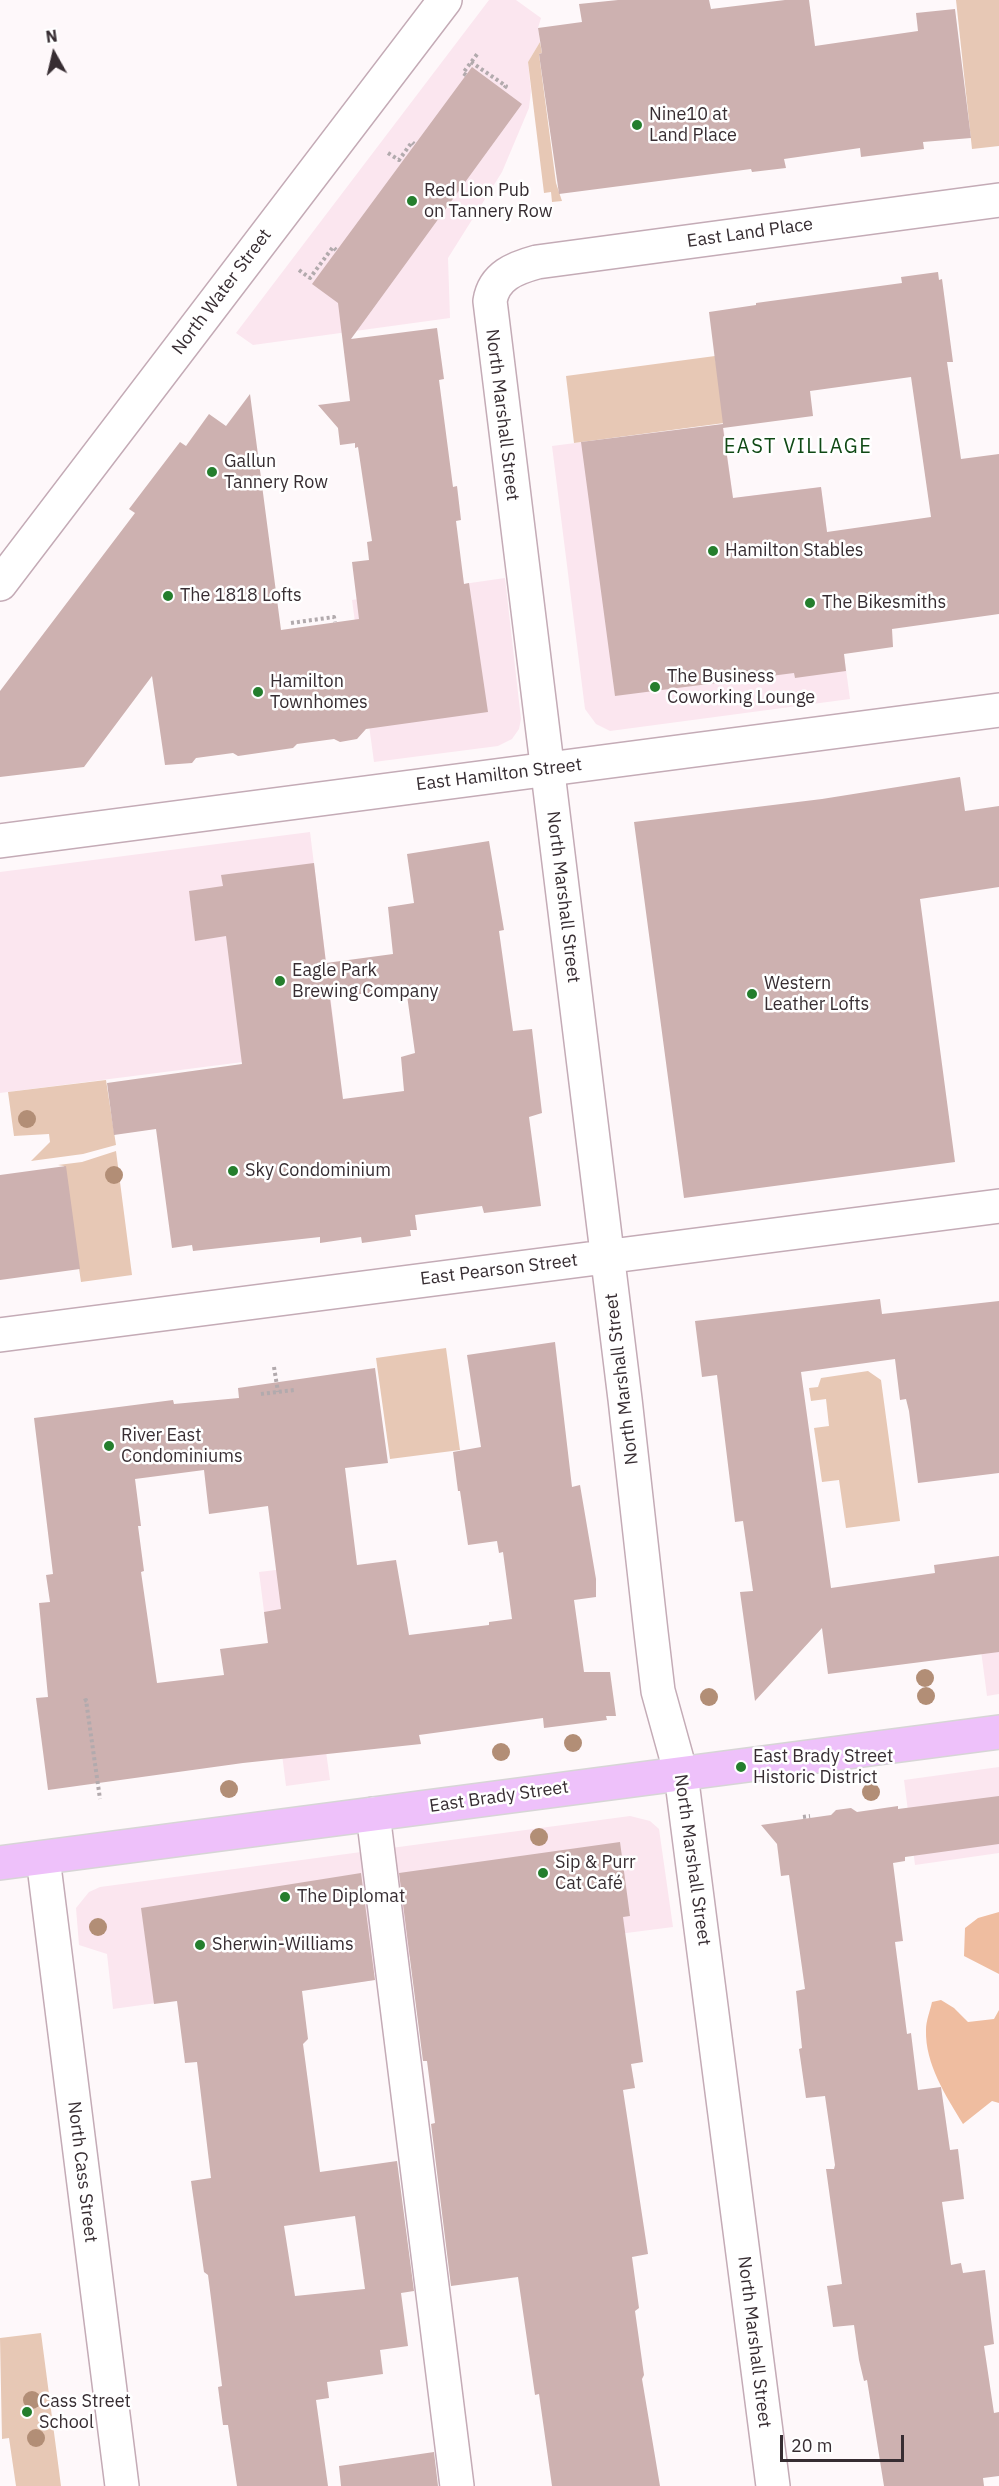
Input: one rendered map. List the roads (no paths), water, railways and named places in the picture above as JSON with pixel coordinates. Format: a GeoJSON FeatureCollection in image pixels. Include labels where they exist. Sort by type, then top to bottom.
{"type":"FeatureCollection","features":[{"type":"Feature","properties":{"kind":"main road","name":"East Brady Street"},"geometry":{"type":"LineString","coordinates":[[0,1863],[999,1732]]}},
{"type":"Feature","properties":{"kind":"street","name":"North Water Street"},"geometry":{"type":"LineString","coordinates":[[0,584],[445,0]]}},
{"type":"Feature","properties":{"kind":"street","name":"East Land Place"},"geometry":{"type":"LineString","coordinates":[[504,275],[537,262],[999,200]]}},
{"type":"Feature","properties":{"kind":"street","name":"North Marshall Street"},"geometry":{"type":"LineString","coordinates":[[504,275],[492,289],[491,322],[607,1256],[658,1691],[681,1773],[773,2486]]}},
{"type":"Feature","properties":{"kind":"street","name":"East Hamilton Street"},"geometry":{"type":"LineString","coordinates":[[0,841],[999,710]]}},
{"type":"Feature","properties":{"kind":"street","name":"East Pearson Street"},"geometry":{"type":"LineString","coordinates":[[0,1335],[999,1206]]}},
{"type":"Feature","properties":{"kind":"street"},"geometry":{"type":"LineString","coordinates":[[373,1814],[457,2486]]}},
{"type":"Feature","properties":{"kind":"street","name":"North Cass Street"},"geometry":{"type":"LineString","coordinates":[[43,1858],[122,2486]]}},
{"type":"Feature","properties":{"kind":"place","name":"Nine10 at Land Place"},"geometry":{"type":"Point","coordinates":[637,125]}},
{"type":"Feature","properties":{"kind":"place","name":"Red Lion Pub on Tannery Row"},"geometry":{"type":"Point","coordinates":[412,201]}},
{"type":"Feature","properties":{"kind":"place","name":"Gallun Tannery Row"},"geometry":{"type":"Point","coordinates":[212,472]}},
{"type":"Feature","properties":{"kind":"place","name":"Hamilton Stables"},"geometry":{"type":"Point","coordinates":[713,551]}},
{"type":"Feature","properties":{"kind":"place","name":"The 1818 Lofts"},"geometry":{"type":"Point","coordinates":[168,596]}},
{"type":"Feature","properties":{"kind":"place","name":"The Bikesmiths"},"geometry":{"type":"Point","coordinates":[810,603]}},
{"type":"Feature","properties":{"kind":"place","name":"The Business Coworking Lounge"},"geometry":{"type":"Point","coordinates":[655,687]}},
{"type":"Feature","properties":{"kind":"place","name":"Hamilton Townhomes"},"geometry":{"type":"Point","coordinates":[258,692]}},
{"type":"Feature","properties":{"kind":"place","name":"Eagle Park Brewing Company"},"geometry":{"type":"Point","coordinates":[280,981]}},
{"type":"Feature","properties":{"kind":"place","name":"Western Leather Lofts"},"geometry":{"type":"Point","coordinates":[752,994]}},
{"type":"Feature","properties":{"kind":"place","name":"Sky Condominium"},"geometry":{"type":"Point","coordinates":[233,1171]}},
{"type":"Feature","properties":{"kind":"place","name":"River East Condominiums"},"geometry":{"type":"Point","coordinates":[109,1446]}},
{"type":"Feature","properties":{"kind":"place","name":"East Brady Street Historic District"},"geometry":{"type":"Point","coordinates":[741,1767]}},
{"type":"Feature","properties":{"kind":"place","name":"Sip & Purr Cat Café"},"geometry":{"type":"Point","coordinates":[543,1873]}},
{"type":"Feature","properties":{"kind":"place","name":"The Diplomat"},"geometry":{"type":"Point","coordinates":[285,1897]}},
{"type":"Feature","properties":{"kind":"place","name":"Sherwin-Williams"},"geometry":{"type":"Point","coordinates":[200,1945]}},
{"type":"Feature","properties":{"kind":"place","name":"Cass Street School"},"geometry":{"type":"Point","coordinates":[27,2412]}},
{"type":"Feature","properties":{"kind":"district","name":"EAST VILLAGE"},"geometry":{"type":"Point","coordinates":[798,447]}}]}
